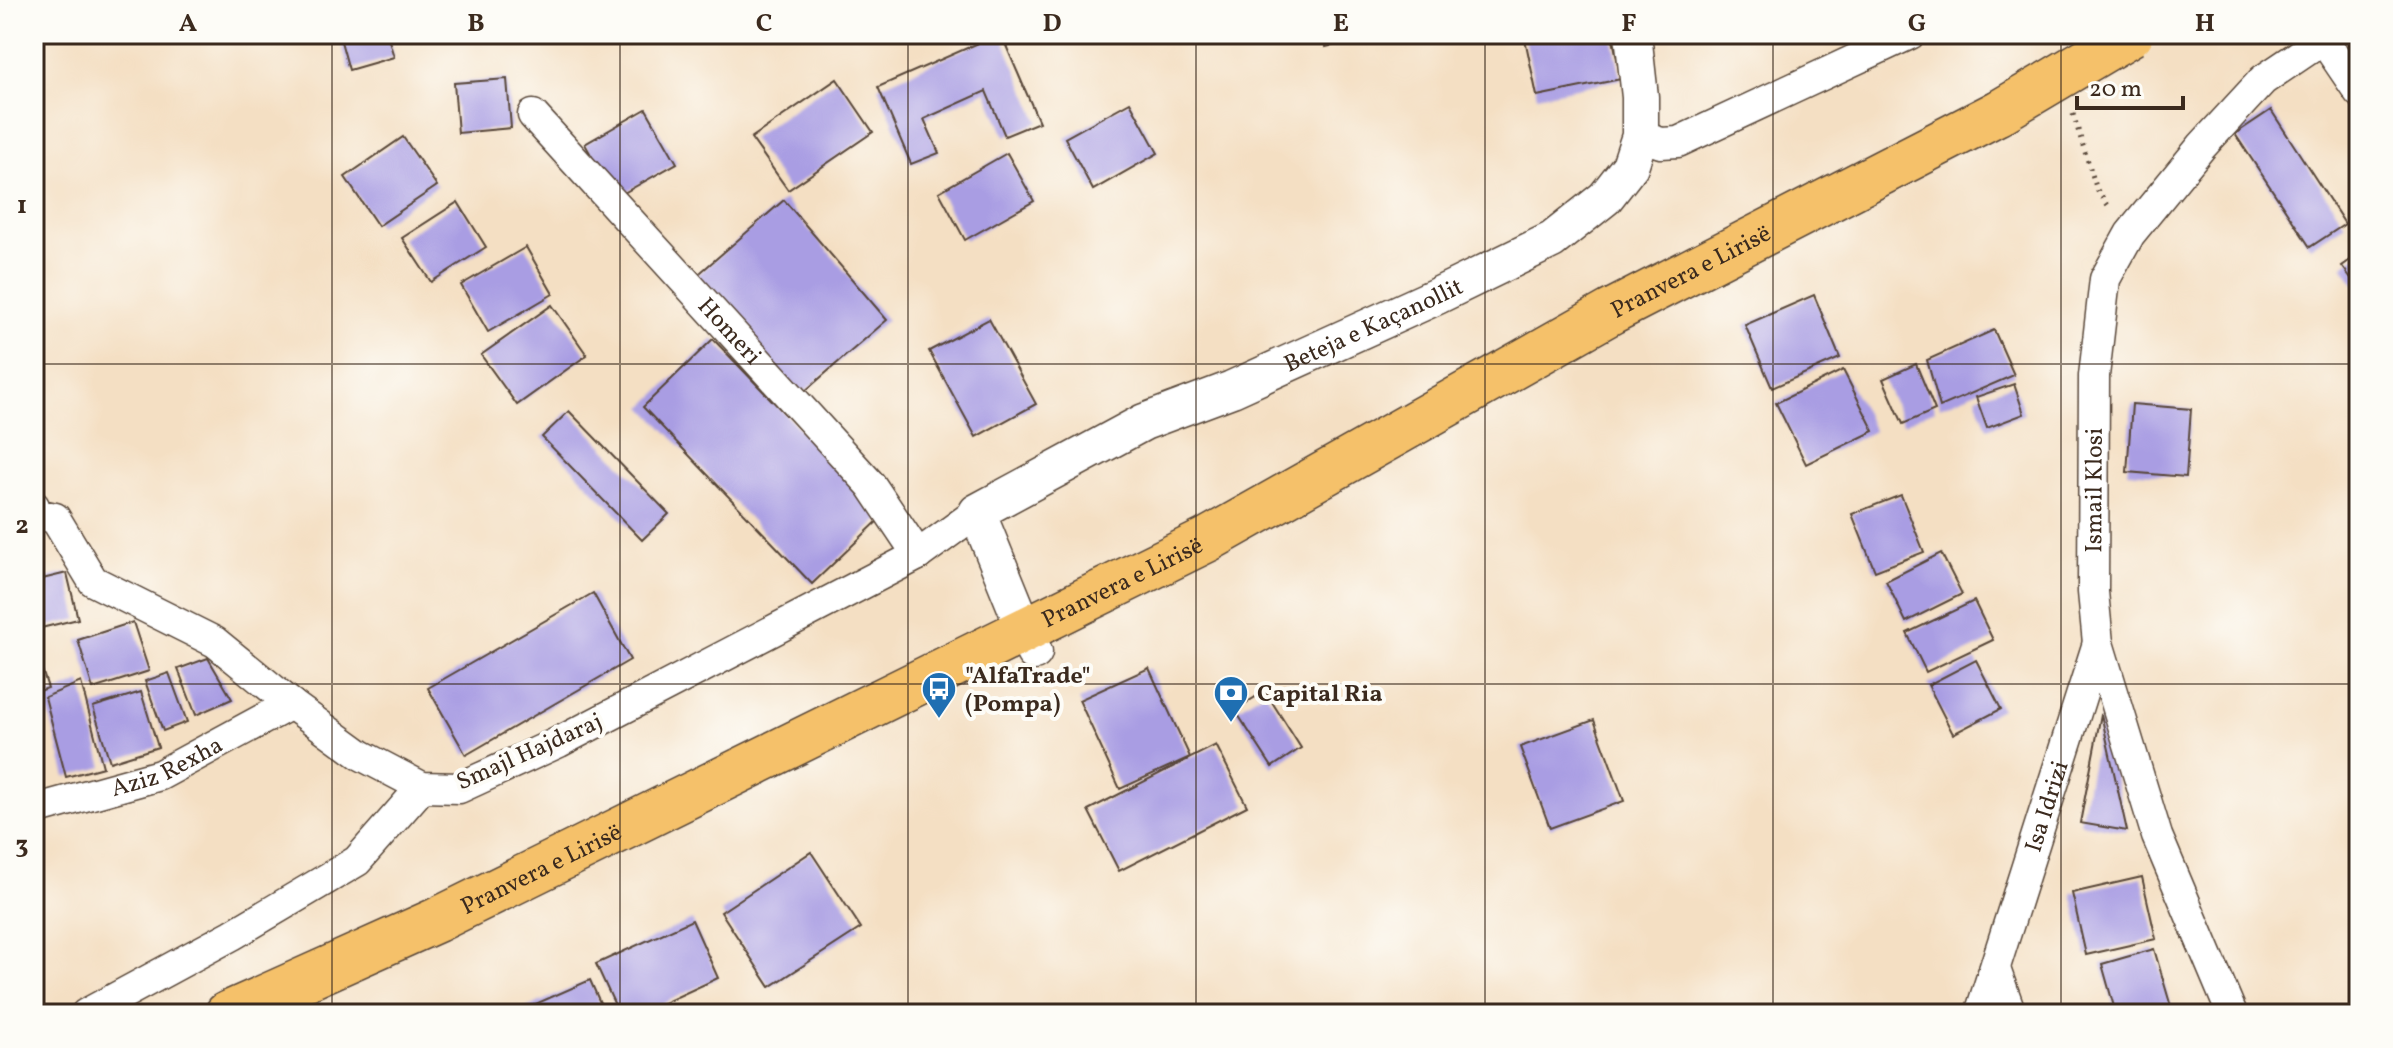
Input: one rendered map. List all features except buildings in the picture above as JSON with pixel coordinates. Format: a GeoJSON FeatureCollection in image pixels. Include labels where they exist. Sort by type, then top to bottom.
{"type":"FeatureCollection","features":[{"type":"Feature","properties":{"kind":"main road","name":"Pranvera e Lirisë"},"geometry":{"type":"LineString","coordinates":[[280,1014],[418,952],[657,837],[1029,640],[1611,312],[1998,113],[2131,34]]}},
{"type":"Feature","properties":{"kind":"main road","name":"Pranvera e Lirisë"},"geometry":{"type":"LineString","coordinates":[[227,1014],[437,920],[789,748],[1029,640]]}},
{"type":"Feature","properties":{"kind":"street","name":"Beteja e Kaçanollit"},"geometry":{"type":"LineString","coordinates":[[977,512],[1144,422],[1232,389],[1552,240],[1605,198],[1630,166],[1640,136],[1640,97],[1633,34]]}},
{"type":"Feature","properties":{"kind":"street"},"geometry":{"type":"LineString","coordinates":[[1640,136],[1661,143],[1678,142],[1910,34]]}},
{"type":"Feature","properties":{"kind":"street"},"geometry":{"type":"LineString","coordinates":[[2327,36],[2359,92]]}},
{"type":"Feature","properties":{"kind":"street","name":"Ismail Klosi"},"geometry":{"type":"LineString","coordinates":[[2232,1014],[2157,836],[2098,643],[2093,592],[2094,376],[2105,279],[2130,234],[2202,146],[2263,80],[2327,36]]}},
{"type":"Feature","properties":{"kind":"street","name":"Homeri"},"geometry":{"type":"LineString","coordinates":[[533,115],[871,485],[918,555]]}},
{"type":"Feature","properties":{"kind":"street","name":"Smajl Hajdaraj"},"geometry":{"type":"LineString","coordinates":[[34,506],[36,514],[55,518],[93,581],[215,642],[291,704],[361,755],[422,787],[459,788],[559,742],[918,555],[977,512]]}},
{"type":"Feature","properties":{"kind":"street"},"geometry":{"type":"LineString","coordinates":[[977,512],[1029,640]]}},
{"type":"Feature","properties":{"kind":"street","name":"Isa Idrizi"},"geometry":{"type":"LineString","coordinates":[[1980,1014],[2098,643]]}},
{"type":"Feature","properties":{"kind":"street","name":"Aziz Rexha"},"geometry":{"type":"LineString","coordinates":[[34,810],[160,775],[291,704]]}},
{"type":"Feature","properties":{"kind":"street"},"geometry":{"type":"LineString","coordinates":[[86,1014],[232,935],[357,861],[422,787]]}},
{"type":"Feature","properties":{"kind":"street"},"geometry":{"type":"LineString","coordinates":[[1995,969],[2011,1014]]}},
{"type":"Feature","properties":{"kind":"path"},"geometry":{"type":"LineString","coordinates":[[2072,107],[2097,190],[2130,234]]}},
{"type":"Feature","properties":{"kind":"place","name":"\"AlfaTrade\" (Pompa)"},"geometry":{"type":"Point","coordinates":[939,720]}},
{"type":"Feature","properties":{"kind":"place","name":"Capital Ria"},"geometry":{"type":"Point","coordinates":[1231,724]}}]}
